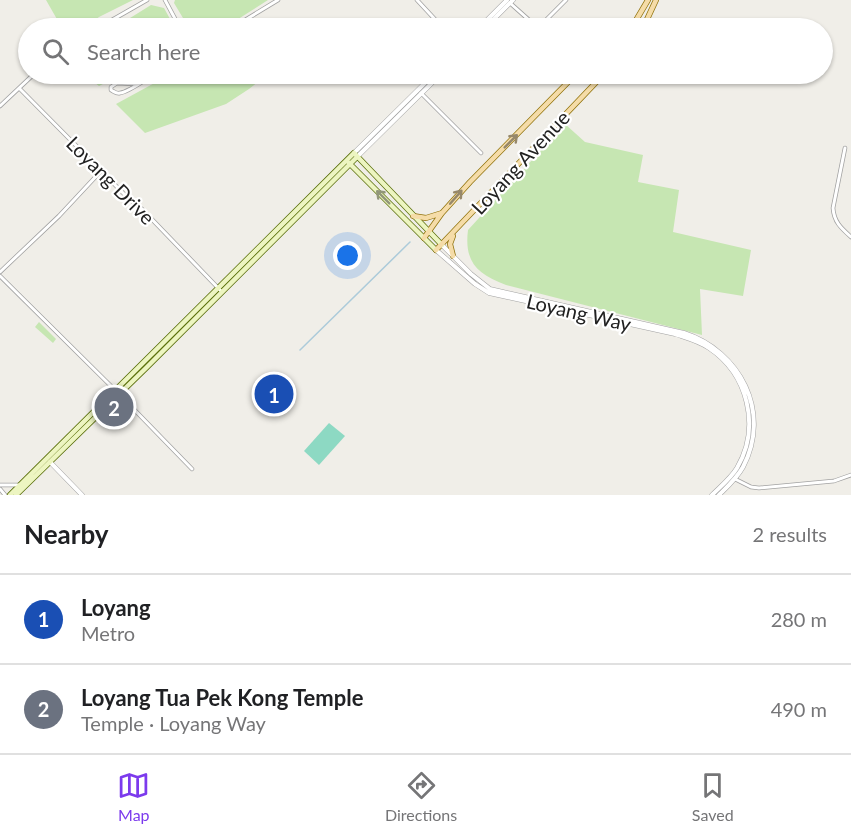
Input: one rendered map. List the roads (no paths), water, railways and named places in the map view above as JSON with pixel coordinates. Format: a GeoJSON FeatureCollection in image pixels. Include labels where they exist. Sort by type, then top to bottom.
{"type":"FeatureCollection","features":[{"type":"Feature","properties":{"kind":"main road"},"geometry":{"type":"LineString","coordinates":[[637,18],[648,0]]}},
{"type":"Feature","properties":{"kind":"main road"},"geometry":{"type":"LineString","coordinates":[[648,18],[656,0]]}},
{"type":"Feature","properties":{"kind":"main road","name":"Loyang Avenue"},"geometry":{"type":"LineString","coordinates":[[424,238],[442,213],[470,182],[566,84]]}},
{"type":"Feature","properties":{"kind":"main road","name":"Loyang Avenue"},"geometry":{"type":"LineString","coordinates":[[436,250],[595,84]]}},
{"type":"Feature","properties":{"kind":"main road"},"geometry":{"type":"LineString","coordinates":[[10,495],[57,456],[356,155]]}},
{"type":"Feature","properties":{"kind":"main road","name":"Loyang Way"},"geometry":{"type":"LineString","coordinates":[[356,155],[442,245]]}},
{"type":"Feature","properties":{"kind":"main road","name":"Loyang Way"},"geometry":{"type":"LineString","coordinates":[[348,163],[436,250]]}},
{"type":"Feature","properties":{"kind":"main road"},"geometry":{"type":"LineString","coordinates":[[413,216],[426,218],[442,213]]}},
{"type":"Feature","properties":{"kind":"main road"},"geometry":{"type":"LineString","coordinates":[[453,256],[450,244],[455,231]]}},
{"type":"Feature","properties":{"kind":"main road"},"geometry":{"type":"LineString","coordinates":[[16,495],[118,393]]}},
{"type":"Feature","properties":{"kind":"street"},"geometry":{"type":"LineString","coordinates":[[116,18],[147,0]]}},
{"type":"Feature","properties":{"kind":"street"},"geometry":{"type":"LineString","coordinates":[[165,0],[175,18]]}},
{"type":"Feature","properties":{"kind":"street"},"geometry":{"type":"LineString","coordinates":[[248,18],[278,0]]}},
{"type":"Feature","properties":{"kind":"street"},"geometry":{"type":"LineString","coordinates":[[417,0],[434,18]]}},
{"type":"Feature","properties":{"kind":"street"},"geometry":{"type":"LineString","coordinates":[[548,18],[566,0]]}},
{"type":"Feature","properties":{"kind":"street"},"geometry":{"type":"LineString","coordinates":[[509,1],[527,18]]}},
{"type":"Feature","properties":{"kind":"street"},"geometry":{"type":"LineString","coordinates":[[490,18],[509,1]]}},
{"type":"Feature","properties":{"kind":"street"},"geometry":{"type":"LineString","coordinates":[[494,18],[509,1]]}},
{"type":"Feature","properties":{"kind":"street"},"geometry":{"type":"LineString","coordinates":[[0,106],[23,84]]}},
{"type":"Feature","properties":{"kind":"street"},"geometry":{"type":"LineString","coordinates":[[116,84],[111,90],[120,93],[138,84]]}},
{"type":"Feature","properties":{"kind":"street"},"geometry":{"type":"LineString","coordinates":[[356,155],[423,84]]}},
{"type":"Feature","properties":{"kind":"street"},"geometry":{"type":"LineString","coordinates":[[356,155],[430,84]]}},
{"type":"Feature","properties":{"kind":"street","name":"Loyang Drive"},"geometry":{"type":"LineString","coordinates":[[19,88],[142,209],[220,290]]}},
{"type":"Feature","properties":{"kind":"street"},"geometry":{"type":"LineString","coordinates":[[415,92],[421,93],[481,153]]}},
{"type":"Feature","properties":{"kind":"street"},"geometry":{"type":"LineString","coordinates":[[845,148],[832,208],[839,226],[851,237]]}},
{"type":"Feature","properties":{"kind":"street"},"geometry":{"type":"LineString","coordinates":[[101,171],[0,274],[192,469]]}},
{"type":"Feature","properties":{"kind":"street","name":"Loyang Way"},"geometry":{"type":"LineString","coordinates":[[442,245],[490,289],[684,333],[715,348],[739,373],[752,406],[751,444],[739,473],[733,477]]}},
{"type":"Feature","properties":{"kind":"street","name":"Loyang Way"},"geometry":{"type":"LineString","coordinates":[[436,250],[475,284],[489,292],[675,334],[700,343],[715,352],[735,375],[742,387],[748,408],[750,427],[747,444],[733,477]]}},
{"type":"Feature","properties":{"kind":"street"},"geometry":{"type":"LineString","coordinates":[[57,456],[57,470]]}},
{"type":"Feature","properties":{"kind":"street"},"geometry":{"type":"LineString","coordinates":[[49,461],[82,495]]}},
{"type":"Feature","properties":{"kind":"street"},"geometry":{"type":"LineString","coordinates":[[733,477],[747,486],[759,488],[834,481],[851,475]]}},
{"type":"Feature","properties":{"kind":"street"},"geometry":{"type":"LineString","coordinates":[[712,495],[733,477]]}},
{"type":"Feature","properties":{"kind":"street"},"geometry":{"type":"LineString","coordinates":[[719,495],[733,477]]}},
{"type":"Feature","properties":{"kind":"street"},"geometry":{"type":"LineString","coordinates":[[5,495],[0,487],[22,484]]}},
{"type":"Feature","properties":{"kind":"waterway"},"geometry":{"type":"LineString","coordinates":[[300,350],[410,242]]}},
{"type":"Feature","properties":{"kind":"place","name":"Loyang"},"geometry":{"type":"Point","coordinates":[274,394]}},
{"type":"Feature","properties":{"kind":"place","name":"Loyang Tua Pek Kong Temple"},"geometry":{"type":"Point","coordinates":[114,407]}}]}
